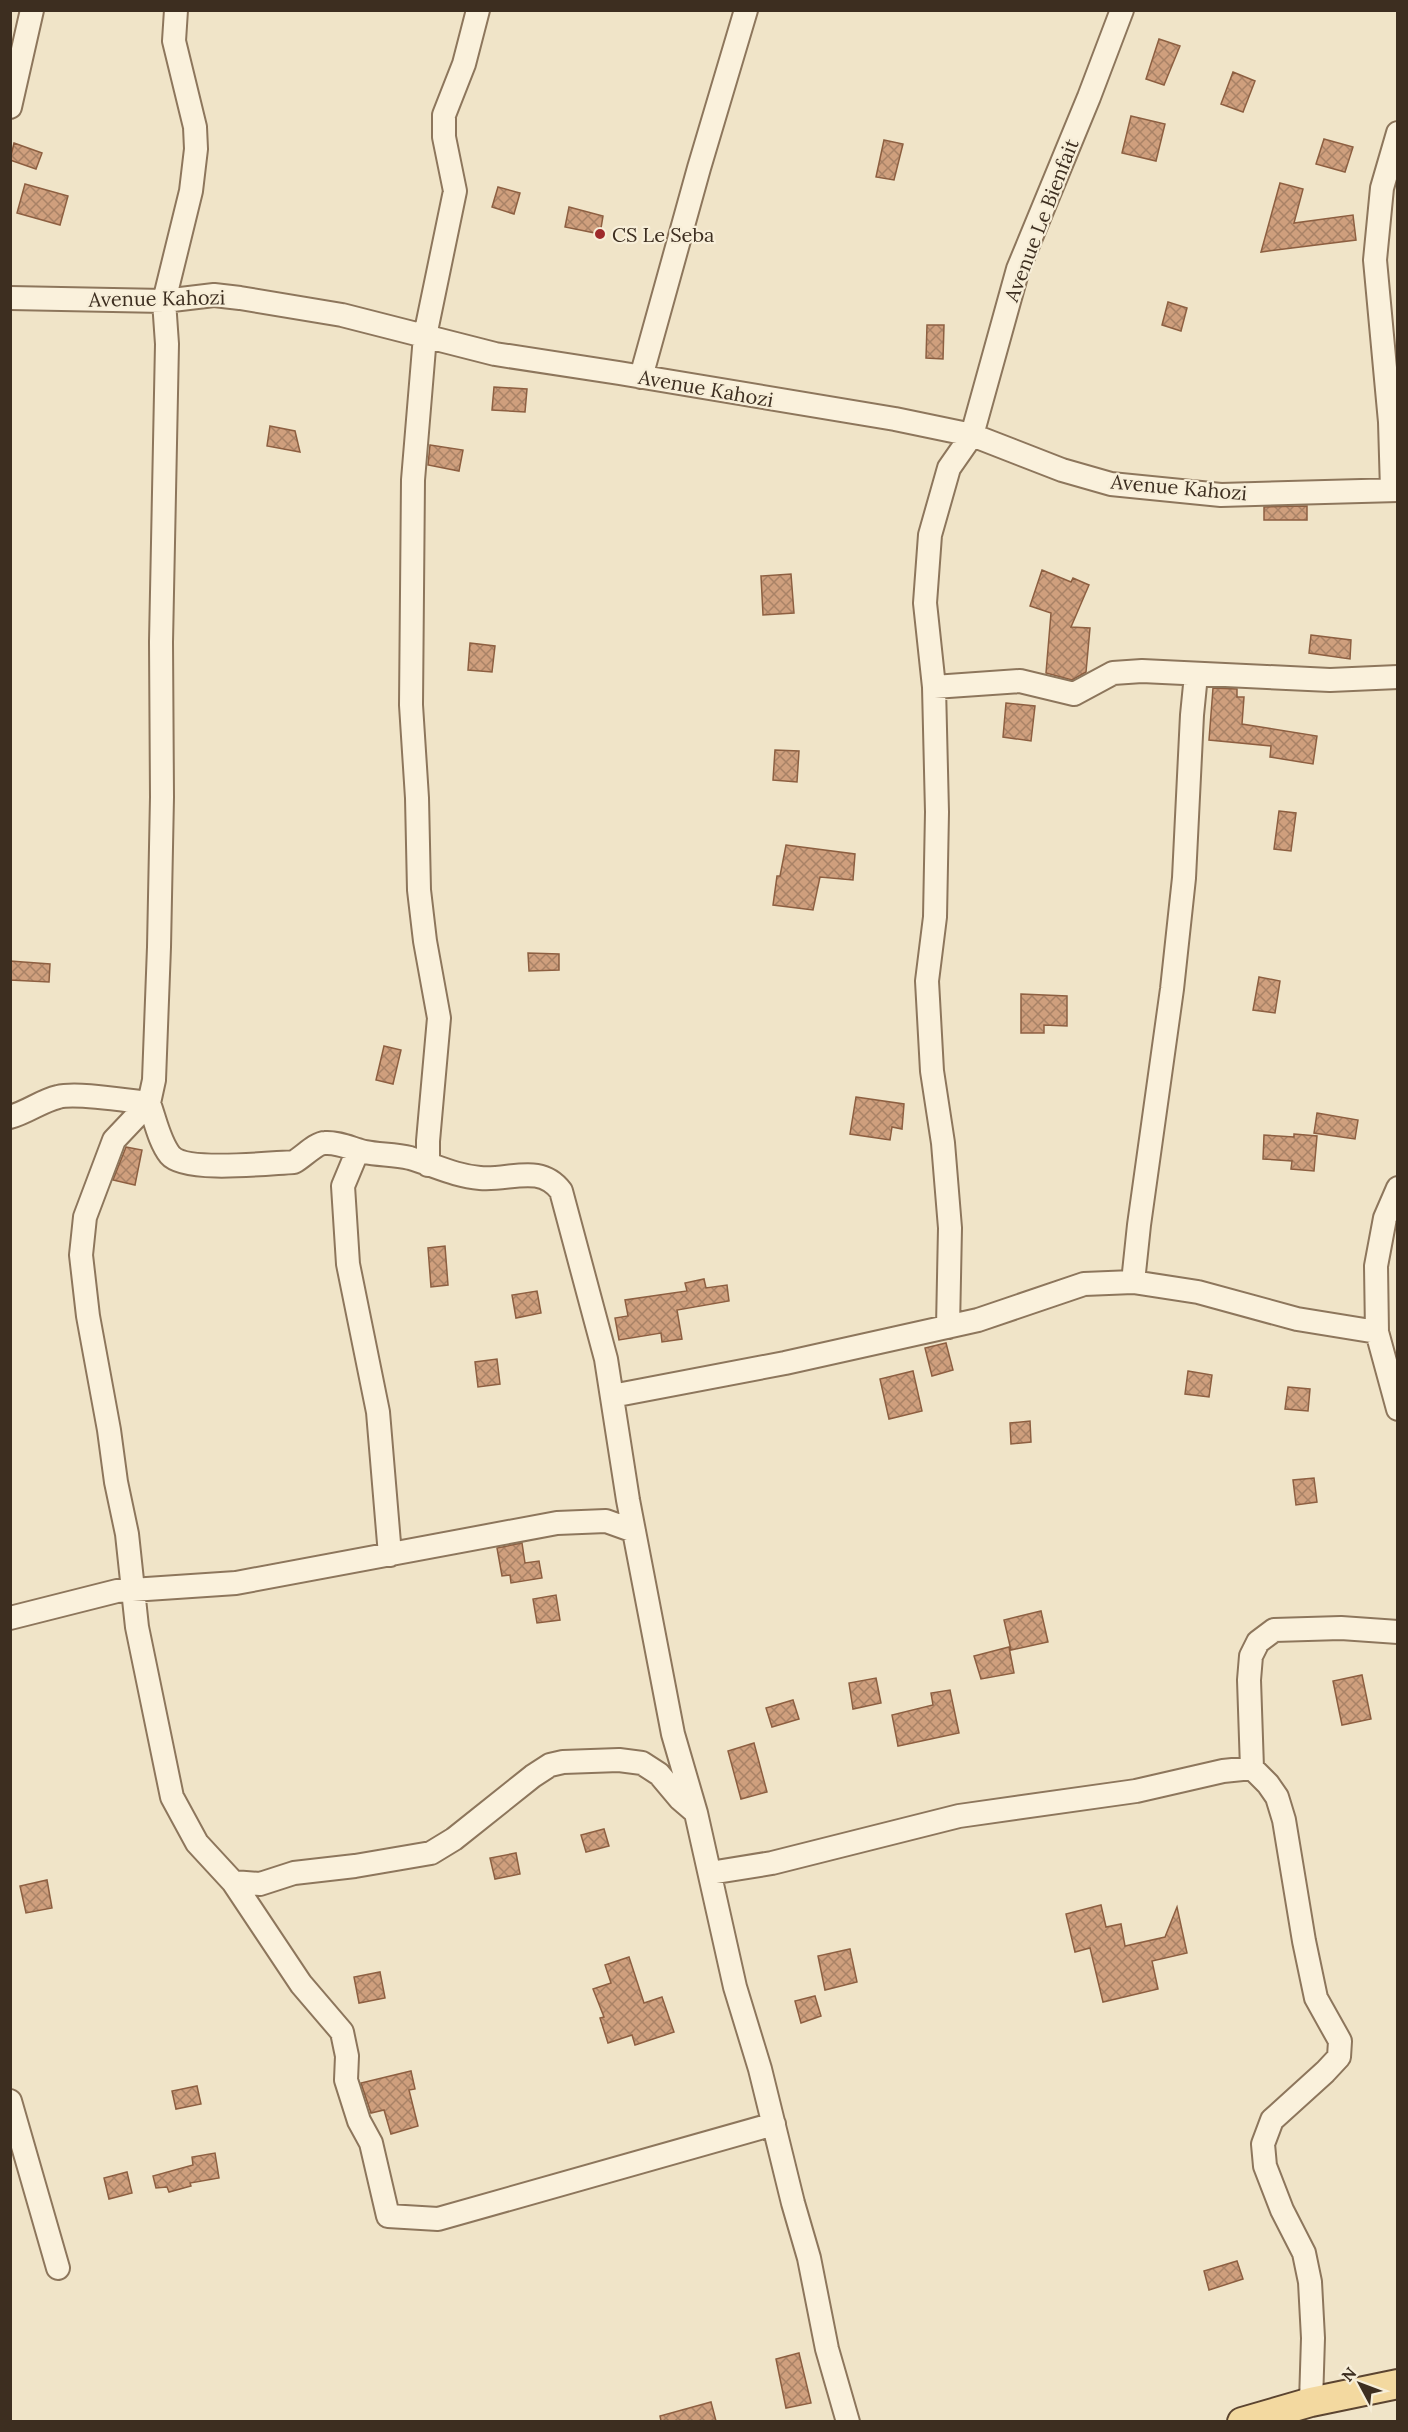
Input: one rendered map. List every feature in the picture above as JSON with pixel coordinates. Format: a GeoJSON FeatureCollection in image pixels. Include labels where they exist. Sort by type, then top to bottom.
{"type":"FeatureCollection","features":[{"type":"Feature","properties":{"kind":"main road"},"geometry":{"type":"LineString","coordinates":[[1242,2421],[1311,2402],[1398,2384]]}},
{"type":"Feature","properties":{"kind":"street"},"geometry":{"type":"LineString","coordinates":[[10,107],[32,10]]}},
{"type":"Feature","properties":{"kind":"street"},"geometry":{"type":"LineString","coordinates":[[176,10],[174,41],[195,127],[195,149],[191,191],[164,301],[167,356],[160,642],[162,797],[154,1080],[149,1102],[114,1140],[85,1217],[81,1255],[88,1316],[127,1534],[137,1628],[172,1797],[197,1843],[232,1882],[301,1984],[342,2032],[347,2056],[346,2080],[359,2121],[371,2143],[388,2216],[438,2218],[774,2124]]}},
{"type":"Feature","properties":{"kind":"street"},"geometry":{"type":"LineString","coordinates":[[428,1165],[439,1017],[425,941],[419,890],[417,798],[411,705],[413,480],[425,336],[455,191],[444,137],[444,116],[464,64],[478,10]]}},
{"type":"Feature","properties":{"kind":"street"},"geometry":{"type":"LineString","coordinates":[[641,376],[746,10]]}},
{"type":"Feature","properties":{"kind":"street","name":"Avenue Le Bienfait"},"geometry":{"type":"LineString","coordinates":[[948,1327],[950,1228],[943,1143],[932,1071],[927,981],[935,917],[937,812],[934,687],[925,603],[930,535],[949,468],[972,435],[1018,269],[1122,10]]}},
{"type":"Feature","properties":{"kind":"street"},"geometry":{"type":"LineString","coordinates":[[1395,490],[1375,260],[1382,188],[1398,133]]}},
{"type":"Feature","properties":{"kind":"street","name":"Avenue Kahozi"},"geometry":{"type":"LineString","coordinates":[[10,298],[164,301],[214,295],[342,315],[495,354],[895,419],[972,435],[1062,470],[1111,484],[1221,495],[1395,490]]}},
{"type":"Feature","properties":{"kind":"street"},"geometry":{"type":"LineString","coordinates":[[934,687],[1020,681],[1074,694],[1113,673],[1142,672],[1330,680],[1398,678]]}},
{"type":"Feature","properties":{"kind":"street"},"geometry":{"type":"LineString","coordinates":[[1133,1282],[1180,911],[1196,675]]}},
{"type":"Feature","properties":{"kind":"street"},"geometry":{"type":"LineString","coordinates":[[10,1118],[42,1101],[62,1095],[149,1102]]}},
{"type":"Feature","properties":{"kind":"street"},"geometry":{"type":"LineString","coordinates":[[149,1102],[162,1139],[171,1156],[183,1163],[202,1166],[294,1162],[306,1156],[317,1145],[325,1143],[411,1158],[428,1165],[482,1179],[523,1174],[542,1176],[555,1182],[561,1191],[606,1359],[634,1531],[673,1734],[696,1813],[735,1987],[760,2069],[809,2258],[827,2349],[848,2421]]}},
{"type":"Feature","properties":{"kind":"street"},"geometry":{"type":"LineString","coordinates":[[358,1150],[343,1186],[348,1264],[378,1412],[390,1555]]}},
{"type":"Feature","properties":{"kind":"street"},"geometry":{"type":"LineString","coordinates":[[1398,1188],[1385,1218],[1376,1266],[1377,1332],[1398,1409]]}},
{"type":"Feature","properties":{"kind":"street"},"geometry":{"type":"LineString","coordinates":[[612,1396],[785,1363],[978,1320],[1084,1284],[1133,1282],[1198,1292],[1297,1319],[1377,1332]]}},
{"type":"Feature","properties":{"kind":"street"},"geometry":{"type":"LineString","coordinates":[[10,1618],[82,1599],[133,1590],[237,1583],[557,1523],[606,1521],[634,1531]]}},
{"type":"Feature","properties":{"kind":"street"},"geometry":{"type":"LineString","coordinates":[[1311,2402],[1313,2338],[1310,2282],[1304,2253],[1282,2210],[1265,2166],[1263,2144],[1272,2120],[1325,2073],[1339,2057],[1340,2041],[1316,1998],[1284,1820],[1277,1797],[1252,1768],[1249,1680],[1251,1656],[1258,1642],[1274,1630],[1341,1628],[1398,1632]]}},
{"type":"Feature","properties":{"kind":"street"},"geometry":{"type":"LineString","coordinates":[[232,1882],[260,1884],[294,1873],[431,1853],[454,1839],[533,1776],[549,1765],[563,1762],[620,1760],[642,1763],[659,1774],[680,1799],[696,1813]]}},
{"type":"Feature","properties":{"kind":"street"},"geometry":{"type":"LineString","coordinates":[[710,1873],[772,1863],[959,1816],[1136,1791],[1223,1771],[1252,1768]]}},
{"type":"Feature","properties":{"kind":"street"},"geometry":{"type":"LineString","coordinates":[[10,2101],[58,2268]]}},
{"type":"Feature","properties":{"kind":"building"},"geometry":{"type":"Polygon","coordinates":[[[1159,39],[1180,46],[1164,85],[1146,79],[1159,39]]]}},
{"type":"Feature","properties":{"kind":"building"},"geometry":{"type":"Polygon","coordinates":[[[1233,72],[1255,81],[1243,112],[1221,104],[1233,72]]]}},
{"type":"Feature","properties":{"kind":"building"},"geometry":{"type":"Polygon","coordinates":[[[1131,116],[1165,124],[1156,161],[1122,153],[1131,116]]]}},
{"type":"Feature","properties":{"kind":"building"},"geometry":{"type":"Polygon","coordinates":[[[1324,139],[1353,147],[1345,172],[1316,164],[1324,139]]]}},
{"type":"Feature","properties":{"kind":"building"},"geometry":{"type":"Polygon","coordinates":[[[884,140],[903,144],[894,180],[876,177],[884,140]]]}},
{"type":"Feature","properties":{"kind":"building"},"geometry":{"type":"Polygon","coordinates":[[[14,143],[42,153],[36,169],[10,160],[14,143]]]}},
{"type":"Feature","properties":{"kind":"building"},"geometry":{"type":"Polygon","coordinates":[[[1280,183],[1303,189],[1294,223],[1353,215],[1356,240],[1261,252],[1280,183]]]}},
{"type":"Feature","properties":{"kind":"building"},"geometry":{"type":"Polygon","coordinates":[[[25,184],[68,196],[60,225],[17,213],[25,184]]]}},
{"type":"Feature","properties":{"kind":"building"},"geometry":{"type":"Polygon","coordinates":[[[498,187],[520,193],[514,214],[492,207],[498,187]]]}},
{"type":"Feature","properties":{"kind":"building"},"geometry":{"type":"Polygon","coordinates":[[[569,207],[603,216],[600,234],[565,227],[569,207]]]}},
{"type":"Feature","properties":{"kind":"building"},"geometry":{"type":"Polygon","coordinates":[[[1168,302],[1187,308],[1181,331],[1162,325],[1168,302]]]}},
{"type":"Feature","properties":{"kind":"building"},"geometry":{"type":"Polygon","coordinates":[[[927,325],[944,325],[943,359],[926,358],[927,325]]]}},
{"type":"Feature","properties":{"kind":"building"},"geometry":{"type":"Polygon","coordinates":[[[494,387],[527,389],[525,412],[492,410],[494,387]]]}},
{"type":"Feature","properties":{"kind":"building"},"geometry":{"type":"Polygon","coordinates":[[[270,426],[295,431],[300,452],[267,446],[270,426]]]}},
{"type":"Feature","properties":{"kind":"building"},"geometry":{"type":"Polygon","coordinates":[[[430,445],[463,450],[459,471],[428,465],[430,445]]]}},
{"type":"Feature","properties":{"kind":"building"},"geometry":{"type":"Polygon","coordinates":[[[1307,506],[1307,520],[1264,520],[1264,507],[1307,506]]]}},
{"type":"Feature","properties":{"kind":"building"},"geometry":{"type":"Polygon","coordinates":[[[1042,570],[1071,582],[1073,578],[1089,585],[1071,627],[1090,628],[1086,672],[1072,680],[1046,673],[1051,613],[1030,606],[1042,570]]]}},
{"type":"Feature","properties":{"kind":"building"},"geometry":{"type":"Polygon","coordinates":[[[791,574],[794,613],[763,615],[761,576],[791,574]]]}},
{"type":"Feature","properties":{"kind":"building"},"geometry":{"type":"Polygon","coordinates":[[[1311,635],[1351,640],[1350,659],[1309,653],[1311,635]]]}},
{"type":"Feature","properties":{"kind":"building"},"geometry":{"type":"Polygon","coordinates":[[[470,643],[495,646],[492,672],[468,670],[470,643]]]}},
{"type":"Feature","properties":{"kind":"building"},"geometry":{"type":"Polygon","coordinates":[[[1213,688],[1237,689],[1237,697],[1244,697],[1242,724],[1317,736],[1313,764],[1270,757],[1271,746],[1209,740],[1213,688]]]}},
{"type":"Feature","properties":{"kind":"building"},"geometry":{"type":"Polygon","coordinates":[[[1006,703],[1035,706],[1031,741],[1003,737],[1006,703]]]}},
{"type":"Feature","properties":{"kind":"building"},"geometry":{"type":"Polygon","coordinates":[[[775,750],[799,751],[797,782],[773,780],[775,750]]]}},
{"type":"Feature","properties":{"kind":"building"},"geometry":{"type":"Polygon","coordinates":[[[1279,811],[1296,813],[1291,851],[1274,849],[1279,811]]]}},
{"type":"Feature","properties":{"kind":"building"},"geometry":{"type":"Polygon","coordinates":[[[786,845],[855,854],[853,880],[820,877],[813,910],[773,905],[777,876],[780,876],[786,845]]]}},
{"type":"Feature","properties":{"kind":"building"},"geometry":{"type":"Polygon","coordinates":[[[528,953],[559,954],[559,970],[529,971],[528,953]]]}},
{"type":"Feature","properties":{"kind":"building"},"geometry":{"type":"Polygon","coordinates":[[[10,961],[50,964],[49,982],[10,980],[10,961]]]}},
{"type":"Feature","properties":{"kind":"building"},"geometry":{"type":"Polygon","coordinates":[[[1259,977],[1280,981],[1275,1013],[1253,1010],[1259,977]]]}},
{"type":"Feature","properties":{"kind":"building"},"geometry":{"type":"Polygon","coordinates":[[[1021,994],[1067,996],[1067,1026],[1044,1025],[1044,1033],[1021,1033],[1021,994]]]}},
{"type":"Feature","properties":{"kind":"building"},"geometry":{"type":"Polygon","coordinates":[[[384,1046],[401,1050],[393,1084],[376,1080],[384,1046]]]}},
{"type":"Feature","properties":{"kind":"building"},"geometry":{"type":"Polygon","coordinates":[[[856,1097],[904,1104],[902,1129],[892,1127],[890,1140],[850,1134],[856,1097]]]}},
{"type":"Feature","properties":{"kind":"building"},"geometry":{"type":"Polygon","coordinates":[[[1317,1113],[1358,1120],[1355,1139],[1314,1133],[1317,1113]]]}},
{"type":"Feature","properties":{"kind":"building"},"geometry":{"type":"Polygon","coordinates":[[[1294,1134],[1317,1136],[1314,1171],[1291,1169],[1292,1161],[1263,1159],[1264,1135],[1294,1137],[1294,1134]]]}},
{"type":"Feature","properties":{"kind":"building"},"geometry":{"type":"Polygon","coordinates":[[[126,1147],[142,1150],[135,1185],[113,1180],[126,1147]]]}},
{"type":"Feature","properties":{"kind":"building"},"geometry":{"type":"Polygon","coordinates":[[[445,1246],[448,1285],[431,1287],[428,1248],[445,1246]]]}},
{"type":"Feature","properties":{"kind":"building"},"geometry":{"type":"Polygon","coordinates":[[[704,1279],[706,1288],[727,1285],[729,1301],[677,1310],[682,1339],[662,1342],[661,1333],[619,1340],[615,1318],[628,1316],[625,1300],[687,1291],[685,1283],[704,1279]]]}},
{"type":"Feature","properties":{"kind":"building"},"geometry":{"type":"Polygon","coordinates":[[[537,1291],[541,1313],[516,1318],[512,1295],[537,1291]]]}},
{"type":"Feature","properties":{"kind":"building"},"geometry":{"type":"Polygon","coordinates":[[[946,1343],[953,1370],[932,1376],[925,1348],[946,1343]]]}},
{"type":"Feature","properties":{"kind":"building"},"geometry":{"type":"Polygon","coordinates":[[[497,1359],[500,1384],[478,1387],[475,1362],[497,1359]]]}},
{"type":"Feature","properties":{"kind":"building"},"geometry":{"type":"Polygon","coordinates":[[[913,1371],[922,1411],[889,1419],[880,1379],[913,1371]]]}},
{"type":"Feature","properties":{"kind":"building"},"geometry":{"type":"Polygon","coordinates":[[[1188,1371],[1212,1375],[1209,1397],[1185,1394],[1188,1371]]]}},
{"type":"Feature","properties":{"kind":"building"},"geometry":{"type":"Polygon","coordinates":[[[1288,1387],[1310,1389],[1308,1411],[1285,1409],[1288,1387]]]}},
{"type":"Feature","properties":{"kind":"building"},"geometry":{"type":"Polygon","coordinates":[[[1030,1421],[1031,1442],[1011,1444],[1010,1423],[1030,1421]]]}},
{"type":"Feature","properties":{"kind":"building"},"geometry":{"type":"Polygon","coordinates":[[[1314,1478],[1317,1502],[1296,1505],[1293,1480],[1314,1478]]]}},
{"type":"Feature","properties":{"kind":"building"},"geometry":{"type":"Polygon","coordinates":[[[522,1543],[525,1563],[539,1561],[542,1578],[511,1583],[510,1575],[502,1576],[497,1548],[522,1543]]]}},
{"type":"Feature","properties":{"kind":"building"},"geometry":{"type":"Polygon","coordinates":[[[556,1595],[560,1620],[537,1623],[533,1599],[556,1595]]]}},
{"type":"Feature","properties":{"kind":"building"},"geometry":{"type":"Polygon","coordinates":[[[1041,1611],[1048,1642],[1011,1650],[1004,1620],[1041,1611]]]}},
{"type":"Feature","properties":{"kind":"building"},"geometry":{"type":"Polygon","coordinates":[[[1009,1647],[1014,1673],[981,1679],[974,1656],[1009,1647]]]}},
{"type":"Feature","properties":{"kind":"building"},"geometry":{"type":"Polygon","coordinates":[[[1362,1675],[1371,1719],[1342,1725],[1333,1681],[1362,1675]]]}},
{"type":"Feature","properties":{"kind":"building"},"geometry":{"type":"Polygon","coordinates":[[[876,1678],[881,1703],[853,1709],[849,1683],[876,1678]]]}},
{"type":"Feature","properties":{"kind":"building"},"geometry":{"type":"Polygon","coordinates":[[[950,1690],[959,1733],[898,1746],[892,1715],[933,1705],[931,1693],[950,1690]]]}},
{"type":"Feature","properties":{"kind":"building"},"geometry":{"type":"Polygon","coordinates":[[[793,1700],[799,1719],[772,1727],[766,1708],[793,1700]]]}},
{"type":"Feature","properties":{"kind":"building"},"geometry":{"type":"Polygon","coordinates":[[[754,1743],[767,1792],[741,1799],[728,1751],[754,1743]]]}},
{"type":"Feature","properties":{"kind":"building"},"geometry":{"type":"Polygon","coordinates":[[[604,1829],[609,1846],[586,1852],[581,1835],[604,1829]]]}},
{"type":"Feature","properties":{"kind":"building"},"geometry":{"type":"Polygon","coordinates":[[[516,1853],[520,1874],[495,1879],[490,1858],[516,1853]]]}},
{"type":"Feature","properties":{"kind":"building"},"geometry":{"type":"Polygon","coordinates":[[[47,1880],[52,1908],[26,1913],[20,1886],[47,1880]]]}},
{"type":"Feature","properties":{"kind":"building"},"geometry":{"type":"Polygon","coordinates":[[[1101,1905],[1106,1927],[1121,1924],[1125,1946],[1165,1937],[1177,1907],[1187,1953],[1152,1961],[1158,1989],[1103,2002],[1090,1948],[1075,1952],[1066,1914],[1101,1905]]]}},
{"type":"Feature","properties":{"kind":"building"},"geometry":{"type":"Polygon","coordinates":[[[850,1949],[857,1982],[825,1990],[818,1956],[850,1949]]]}},
{"type":"Feature","properties":{"kind":"building"},"geometry":{"type":"Polygon","coordinates":[[[629,1957],[644,2003],[662,1997],[674,2032],[635,2045],[632,2035],[608,2043],[600,2018],[604,2017],[593,1989],[611,1983],[605,1965],[629,1957]]]}},
{"type":"Feature","properties":{"kind":"building"},"geometry":{"type":"Polygon","coordinates":[[[380,1972],[385,1998],[359,2003],[354,1977],[380,1972]]]}},
{"type":"Feature","properties":{"kind":"building"},"geometry":{"type":"Polygon","coordinates":[[[815,1996],[821,2016],[801,2023],[795,2001],[815,1996]]]}},
{"type":"Feature","properties":{"kind":"building"},"geometry":{"type":"Polygon","coordinates":[[[411,2071],[415,2089],[409,2090],[418,2126],[391,2134],[384,2110],[371,2113],[361,2083],[411,2071]]]}},
{"type":"Feature","properties":{"kind":"building"},"geometry":{"type":"Polygon","coordinates":[[[197,2086],[201,2104],[176,2109],[172,2091],[197,2086]]]}},
{"type":"Feature","properties":{"kind":"building"},"geometry":{"type":"Polygon","coordinates":[[[215,2153],[219,2178],[190,2183],[191,2186],[169,2192],[167,2187],[156,2188],[153,2176],[193,2165],[192,2157],[215,2153]]]}},
{"type":"Feature","properties":{"kind":"building"},"geometry":{"type":"Polygon","coordinates":[[[127,2172],[132,2193],[109,2199],[104,2178],[127,2172]]]}},
{"type":"Feature","properties":{"kind":"building"},"geometry":{"type":"Polygon","coordinates":[[[1237,2261],[1243,2279],[1209,2290],[1204,2271],[1237,2261]]]}},
{"type":"Feature","properties":{"kind":"building"},"geometry":{"type":"Polygon","coordinates":[[[799,2353],[811,2403],[786,2408],[776,2359],[799,2353]]]}},
{"type":"Feature","properties":{"kind":"building"},"geometry":{"type":"Polygon","coordinates":[[[711,2402],[716,2421],[661,2421],[660,2416],[711,2402]]]}},
{"type":"Feature","properties":{"kind":"place","name":"CS Le Seba"},"geometry":{"type":"Point","coordinates":[600,234]}}]}
